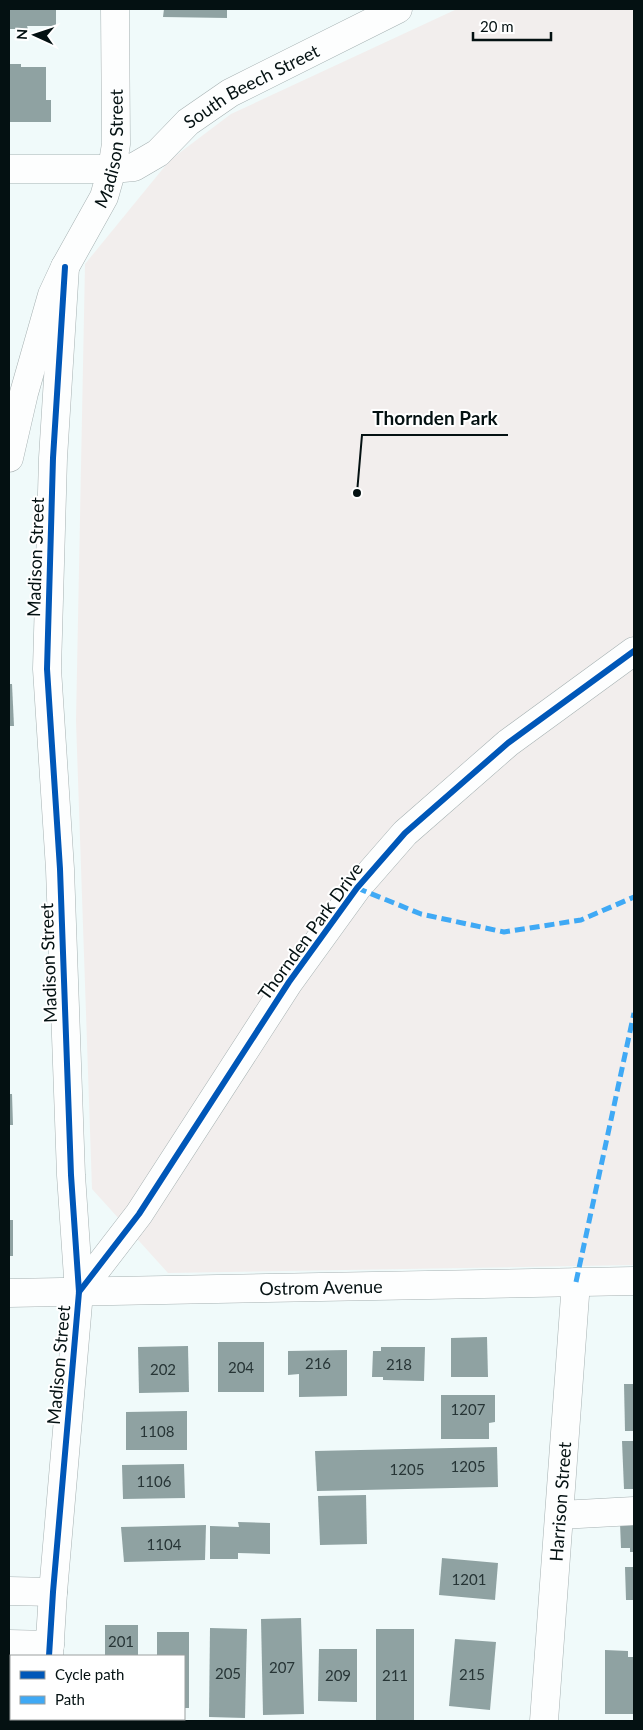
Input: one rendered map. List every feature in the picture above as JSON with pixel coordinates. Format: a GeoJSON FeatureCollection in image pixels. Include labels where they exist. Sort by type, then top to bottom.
{"type":"FeatureCollection","features":[{"type":"Feature","properties":{"kind":"street","name":"Madison Street"},"geometry":{"type":"LineString","coordinates":[[50,1651],[53,1592],[79,1292],[71,1175],[60,869],[47,669],[53,458],[65,267],[104,197],[112,169],[116,144],[115,9]]}},
{"type":"Feature","properties":{"kind":"street","name":"South Beech Street"},"geometry":{"type":"LineString","coordinates":[[9,169],[112,169],[134,167],[158,153],[188,122],[230,93],[398,9]]}},
{"type":"Feature","properties":{"kind":"street"},"geometry":{"type":"LineString","coordinates":[[9,458],[24,393],[52,295],[65,267]]}},
{"type":"Feature","properties":{"kind":"street","name":"Thornden Park Drive"},"geometry":{"type":"LineString","coordinates":[[79,1292],[139,1214],[289,982],[357,888],[405,833],[508,743],[634,651]]}},
{"type":"Feature","properties":{"kind":"street","name":"Ostrom Avenue"},"geometry":{"type":"LineString","coordinates":[[9,1293],[634,1281]]}},
{"type":"Feature","properties":{"kind":"street","name":"Harrison Street"},"geometry":{"type":"LineString","coordinates":[[544,1721],[576,1282]]}},
{"type":"Feature","properties":{"kind":"street"},"geometry":{"type":"LineString","coordinates":[[560,1515],[634,1511]]}},
{"type":"Feature","properties":{"kind":"street"},"geometry":{"type":"LineString","coordinates":[[9,1591],[53,1592]]}},
{"type":"Feature","properties":{"kind":"street"},"geometry":{"type":"LineString","coordinates":[[9,1644],[50,1651]]}},
{"type":"Feature","properties":{"kind":"shaded area"},"geometry":{"type":"Polygon","coordinates":[[[457,9],[634,9],[634,1265],[168,1273],[92,1189],[76,721],[85,264],[170,160],[231,114],[457,9]]]}},
{"type":"Feature","properties":{"kind":"building"},"geometry":{"type":"Polygon","coordinates":[[[9,9],[56,9],[56,26],[27,26],[28,29],[9,29],[9,9]]]}},
{"type":"Feature","properties":{"kind":"building"},"geometry":{"type":"Polygon","coordinates":[[[164,9],[227,9],[227,18],[163,17],[164,9]]]}},
{"type":"Feature","properties":{"kind":"building"},"geometry":{"type":"Polygon","coordinates":[[[9,64],[21,64],[21,67],[46,67],[46,100],[51,100],[51,122],[9,122],[9,64]]]}},
{"type":"Feature","properties":{"kind":"building"},"geometry":{"type":"Polygon","coordinates":[[[9,684],[12,684],[14,726],[9,726],[9,684]]]}},
{"type":"Feature","properties":{"kind":"building"},"geometry":{"type":"Polygon","coordinates":[[[9,1094],[12,1094],[13,1125],[9,1125],[9,1094]]]}},
{"type":"Feature","properties":{"kind":"building"},"geometry":{"type":"Polygon","coordinates":[[[9,1220],[13,1220],[13,1256],[9,1256],[9,1220]]]}},
{"type":"Feature","properties":{"kind":"building"},"geometry":{"type":"Polygon","coordinates":[[[487,1337],[488,1377],[451,1377],[451,1338],[487,1337]]]}},
{"type":"Feature","properties":{"kind":"building"},"geometry":{"type":"Polygon","coordinates":[[[218,1342],[264,1342],[264,1392],[218,1392],[218,1342]]]}},
{"type":"Feature","properties":{"kind":"building"},"geometry":{"type":"Polygon","coordinates":[[[188,1346],[189,1392],[139,1393],[138,1347],[188,1346]]]}},
{"type":"Feature","properties":{"kind":"building"},"geometry":{"type":"Polygon","coordinates":[[[381,1347],[425,1347],[424,1381],[383,1380],[383,1377],[372,1377],[373,1351],[381,1351],[381,1347]]]}},
{"type":"Feature","properties":{"kind":"building"},"geometry":{"type":"Polygon","coordinates":[[[347,1350],[347,1396],[299,1397],[299,1374],[288,1375],[288,1351],[347,1350]]]}},
{"type":"Feature","properties":{"kind":"building"},"geometry":{"type":"Polygon","coordinates":[[[624,1384],[634,1384],[634,1431],[625,1431],[624,1384]]]}},
{"type":"Feature","properties":{"kind":"building"},"geometry":{"type":"Polygon","coordinates":[[[441,1395],[495,1395],[495,1422],[489,1423],[489,1439],[441,1439],[441,1395]]]}},
{"type":"Feature","properties":{"kind":"building"},"geometry":{"type":"Polygon","coordinates":[[[187,1411],[187,1450],[126,1450],[126,1412],[187,1411]]]}},
{"type":"Feature","properties":{"kind":"building"},"geometry":{"type":"Polygon","coordinates":[[[622,1441],[634,1441],[634,1489],[624,1489],[622,1441]]]}},
{"type":"Feature","properties":{"kind":"building"},"geometry":{"type":"Polygon","coordinates":[[[497,1447],[498,1487],[317,1491],[315,1451],[497,1447]]]}},
{"type":"Feature","properties":{"kind":"building"},"geometry":{"type":"Polygon","coordinates":[[[184,1464],[185,1498],[123,1499],[122,1465],[184,1464]]]}},
{"type":"Feature","properties":{"kind":"building"},"geometry":{"type":"Polygon","coordinates":[[[366,1495],[367,1544],[320,1545],[318,1496],[366,1495]]]}},
{"type":"Feature","properties":{"kind":"building"},"geometry":{"type":"Polygon","coordinates":[[[634,1518],[634,1552],[630,1552],[630,1548],[621,1548],[620,1523],[634,1518]]]}},
{"type":"Feature","properties":{"kind":"building"},"geometry":{"type":"Polygon","coordinates":[[[238,1522],[270,1523],[270,1554],[238,1553],[238,1559],[210,1559],[210,1526],[239,1527],[238,1522]]]}},
{"type":"Feature","properties":{"kind":"building"},"geometry":{"type":"Polygon","coordinates":[[[206,1525],[205,1560],[124,1562],[121,1527],[206,1525]]]}},
{"type":"Feature","properties":{"kind":"building"},"geometry":{"type":"Polygon","coordinates":[[[442,1558],[498,1563],[495,1600],[439,1595],[442,1558]]]}},
{"type":"Feature","properties":{"kind":"building"},"geometry":{"type":"Polygon","coordinates":[[[625,1567],[634,1567],[634,1600],[626,1600],[625,1567]]]}},
{"type":"Feature","properties":{"kind":"building"},"geometry":{"type":"Polygon","coordinates":[[[301,1618],[304,1714],[263,1715],[261,1619],[301,1618]]]}},
{"type":"Feature","properties":{"kind":"building"},"geometry":{"type":"Polygon","coordinates":[[[105,1625],[138,1625],[138,1655],[105,1655],[105,1625]]]}},
{"type":"Feature","properties":{"kind":"building"},"geometry":{"type":"Polygon","coordinates":[[[210,1628],[247,1629],[245,1718],[209,1717],[210,1628]]]}},
{"type":"Feature","properties":{"kind":"building"},"geometry":{"type":"Polygon","coordinates":[[[376,1629],[414,1629],[414,1721],[376,1721],[376,1629]]]}},
{"type":"Feature","properties":{"kind":"building"},"geometry":{"type":"Polygon","coordinates":[[[157,1632],[189,1632],[189,1708],[185,1708],[185,1655],[157,1655],[157,1632]]]}},
{"type":"Feature","properties":{"kind":"building"},"geometry":{"type":"Polygon","coordinates":[[[455,1639],[496,1642],[490,1710],[449,1706],[455,1639]]]}},
{"type":"Feature","properties":{"kind":"building"},"geometry":{"type":"Polygon","coordinates":[[[319,1649],[357,1649],[357,1702],[318,1701],[319,1649]]]}},
{"type":"Feature","properties":{"kind":"building"},"geometry":{"type":"Polygon","coordinates":[[[605,1650],[628,1651],[628,1657],[634,1657],[634,1714],[605,1714],[605,1650]]]}},
{"type":"Feature","properties":{"kind":"marked path"},"geometry":{"type":"LineString","coordinates":[[357,888],[421,914],[504,932],[581,920],[634,897]]}},
{"type":"Feature","properties":{"kind":"marked path"},"geometry":{"type":"LineString","coordinates":[[576,1282],[634,1013]]}},
{"type":"Feature","properties":{"kind":"cycle path"},"geometry":{"type":"LineString","coordinates":[[49,1655],[79,1292],[71,1175],[60,869],[47,669],[53,458],[65,267]]}},
{"type":"Feature","properties":{"kind":"cycle path"},"geometry":{"type":"LineString","coordinates":[[79,1292],[139,1214],[289,982],[357,888],[405,833],[508,743],[634,651]]}},
{"type":"Feature","properties":{"kind":"place","name":"Thornden Park"},"geometry":{"type":"Point","coordinates":[357,493]}}]}
